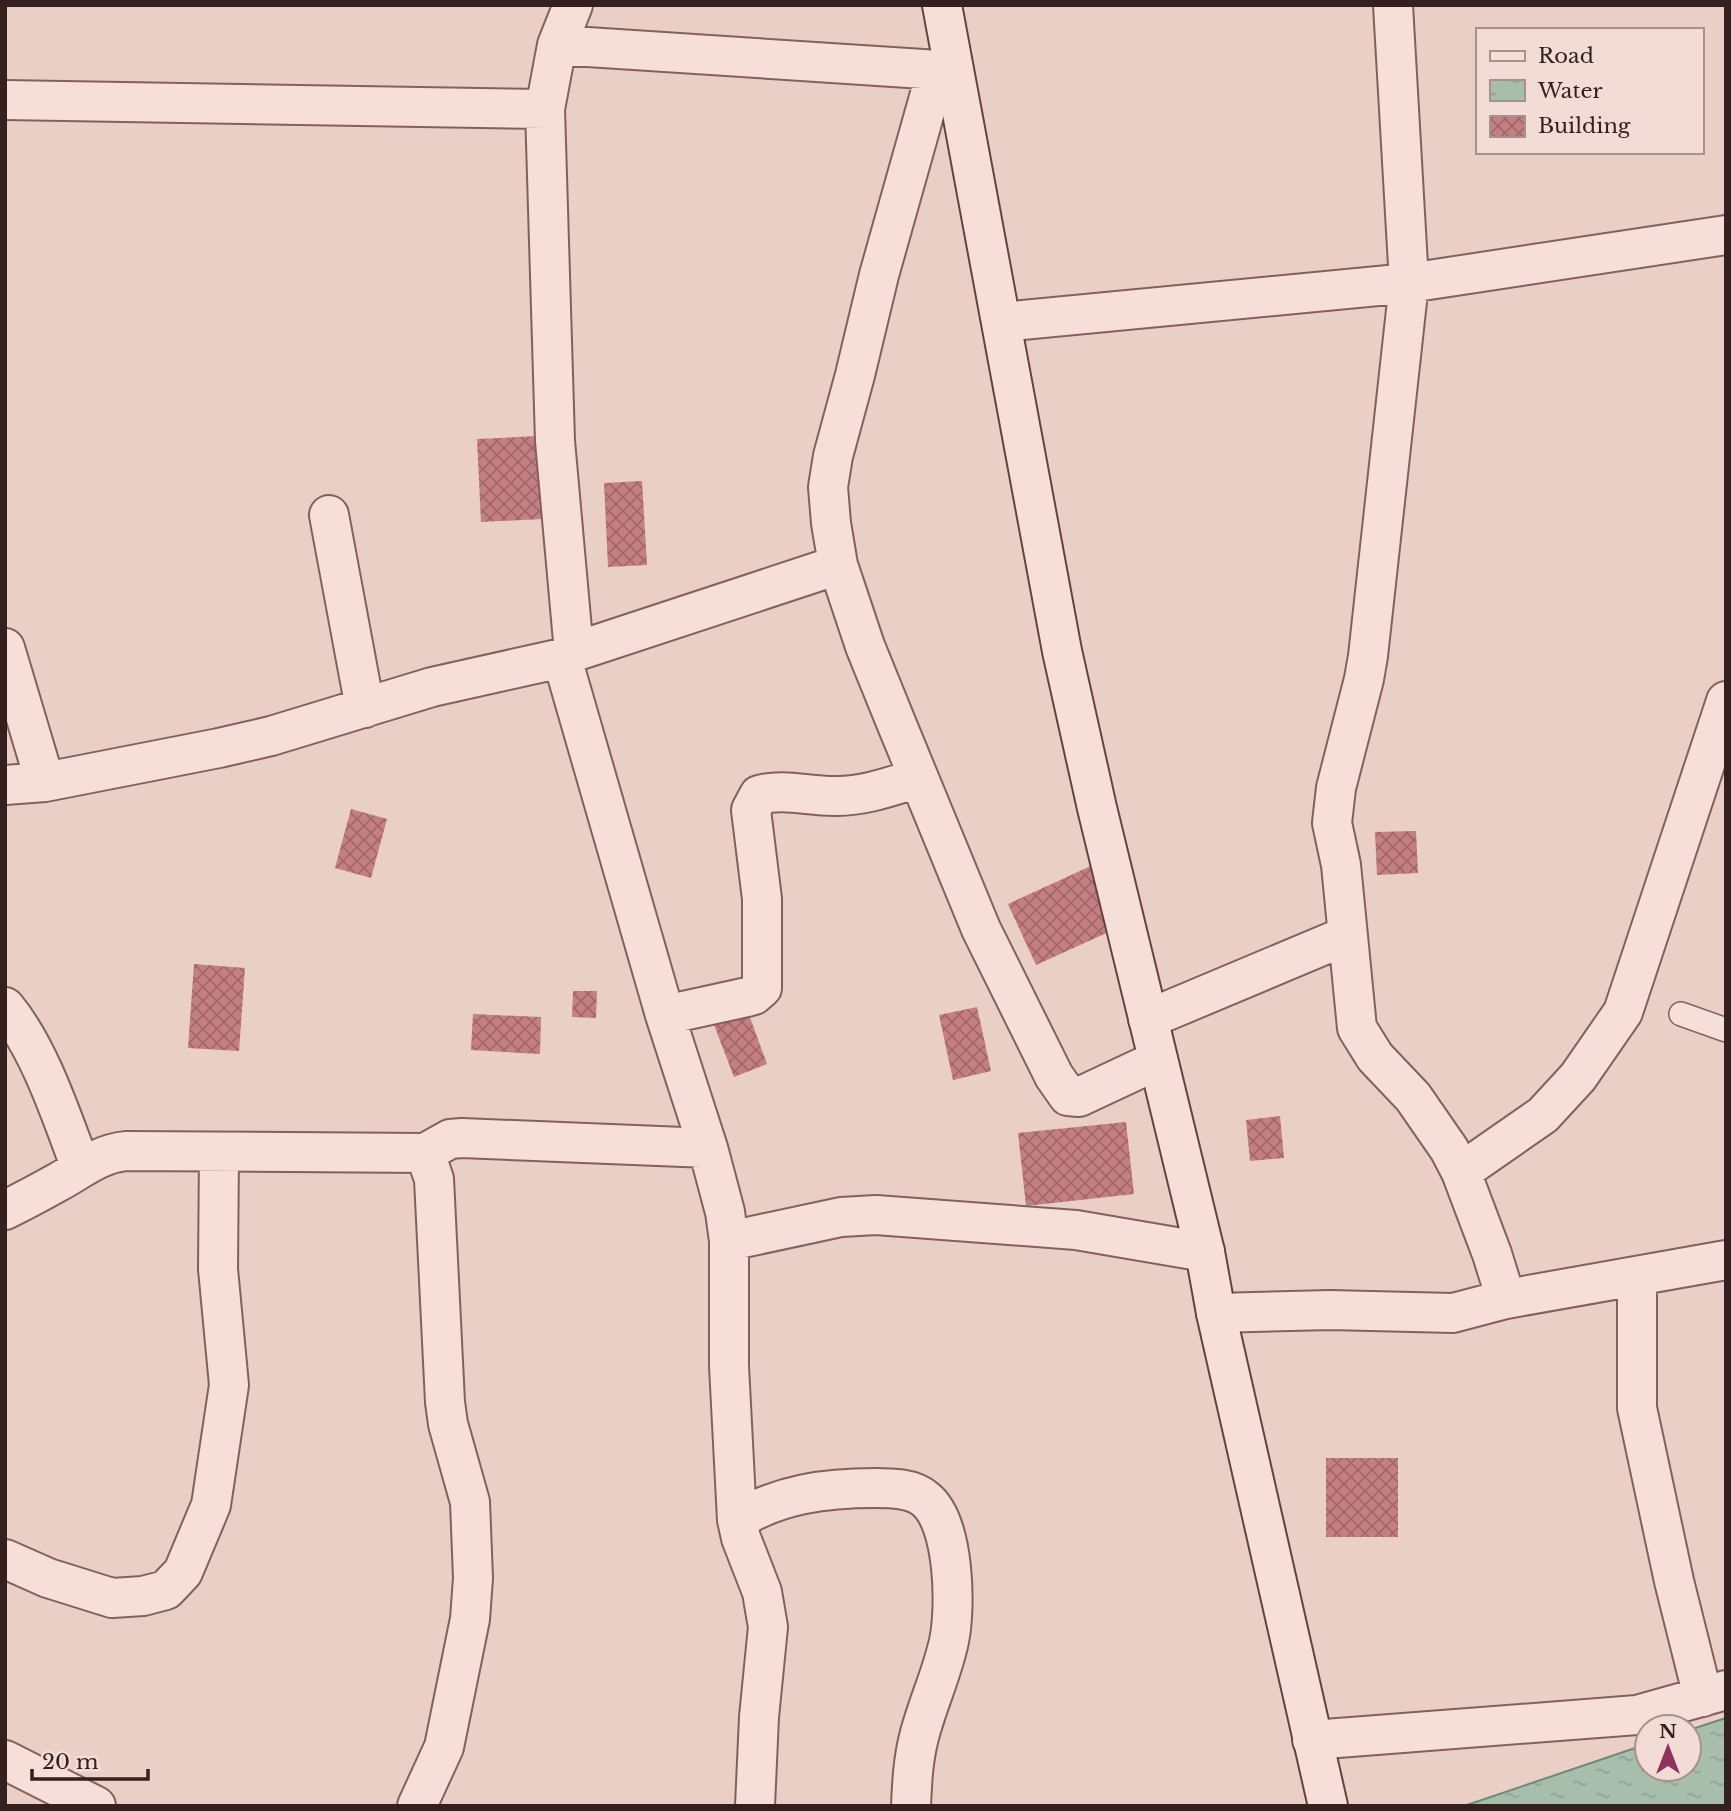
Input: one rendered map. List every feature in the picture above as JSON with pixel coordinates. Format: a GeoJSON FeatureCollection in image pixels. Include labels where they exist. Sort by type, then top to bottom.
{"type":"FeatureCollection","features":[{"type":"Feature","properties":{"kind":"street"},"geometry":{"type":"LineString","coordinates":[[573,5],[557,45],[545,109],[555,441],[568,655],[665,1015],[708,1148],[725,1212],[729,1241],[729,1366],[737,1520],[741,1538],[762,1592],[768,1627],[759,1717],[755,1806]]}},
{"type":"Feature","properties":{"kind":"street"},"geometry":{"type":"LineString","coordinates":[[942,5],[946,70],[1002,322],[1062,651],[1097,808],[1205,1252],[1216,1313],[1328,1806]]}},
{"type":"Feature","properties":{"kind":"street"},"geometry":{"type":"LineString","coordinates":[[1393,5],[1409,283],[1368,656],[1336,788],[1332,823],[1341,865],[1357,1028],[1375,1057],[1413,1097],[1449,1149],[1461,1172],[1506,1299]]}},
{"type":"Feature","properties":{"kind":"street"},"geometry":{"type":"LineString","coordinates":[[557,45],[946,70]]}},
{"type":"Feature","properties":{"kind":"street"},"geometry":{"type":"LineString","coordinates":[[946,70],[879,275],[833,456],[828,487],[838,565],[865,646],[986,940],[1041,1051],[1068,1096],[1079,1097],[1092,1092],[1158,1060]]}},
{"type":"Feature","properties":{"kind":"street"},"geometry":{"type":"LineString","coordinates":[[5,100],[545,109]]}},
{"type":"Feature","properties":{"kind":"street"},"geometry":{"type":"LineString","coordinates":[[1002,322],[1409,283],[1726,235]]}},
{"type":"Feature","properties":{"kind":"street"},"geometry":{"type":"LineString","coordinates":[[329,515],[365,708]]}},
{"type":"Feature","properties":{"kind":"street"},"geometry":{"type":"LineString","coordinates":[[5,785],[44,782],[232,745],[432,687],[568,655],[838,565]]}},
{"type":"Feature","properties":{"kind":"street"},"geometry":{"type":"LineString","coordinates":[[5,648],[44,782]]}},
{"type":"Feature","properties":{"kind":"street"},"geometry":{"type":"LineString","coordinates":[[1461,1172],[1543,1115],[1578,1077],[1623,1012],[1726,701]]}},
{"type":"Feature","properties":{"kind":"street"},"geometry":{"type":"LineString","coordinates":[[665,1015],[747,997],[762,988],[762,900],[751,810],[759,795],[781,792],[835,797],[918,778]]}},
{"type":"Feature","properties":{"kind":"street"},"geometry":{"type":"LineString","coordinates":[[1149,1019],[1348,935]]}},
{"type":"Feature","properties":{"kind":"street"},"geometry":{"type":"LineString","coordinates":[[5,1007],[17,1021],[40,1067],[81,1168]]}},
{"type":"Feature","properties":{"kind":"street"},"geometry":{"type":"LineString","coordinates":[[5,1210],[96,1158],[126,1151],[425,1153],[450,1139],[462,1138],[708,1148]]}},
{"type":"Feature","properties":{"kind":"street"},"geometry":{"type":"LineString","coordinates":[[5,1559],[48,1578],[112,1598],[143,1596],[166,1590],[183,1572],[211,1505],[229,1385],[218,1269],[219,1153]]}},
{"type":"Feature","properties":{"kind":"street"},"geometry":{"type":"LineString","coordinates":[[417,1806],[443,1747],[470,1619],[473,1578],[470,1502],[448,1424],[445,1402],[434,1179],[425,1153]]}},
{"type":"Feature","properties":{"kind":"street"},"geometry":{"type":"LineString","coordinates":[[729,1241],[832,1218],[876,1215],[1076,1230],[1205,1252]]}},
{"type":"Feature","properties":{"kind":"street"},"geometry":{"type":"LineString","coordinates":[[1216,1313],[1330,1310],[1453,1313],[1506,1299],[1726,1260]]}},
{"type":"Feature","properties":{"kind":"street"},"geometry":{"type":"LineString","coordinates":[[1312,1740],[1637,1716],[1714,1693],[1671,1569],[1637,1408],[1637,1276]]}},
{"type":"Feature","properties":{"kind":"street"},"geometry":{"type":"LineString","coordinates":[[737,1520],[766,1504],[831,1488],[891,1489],[916,1493],[928,1500],[940,1519],[951,1569],[954,1601],[942,1670],[914,1757],[911,1806]]}},
{"type":"Feature","properties":{"kind":"street"},"geometry":{"type":"LineString","coordinates":[[5,1760],[96,1806]]}},
{"type":"Feature","properties":{"kind":"lane"},"geometry":{"type":"LineString","coordinates":[[1681,1014],[1726,1030]]}},
{"type":"Feature","properties":{"kind":"water"},"geometry":{"type":"Polygon","coordinates":[[[1726,1718],[1726,1806],[1464,1806],[1633,1749],[1633,1783],[1703,1783],[1703,1725],[1726,1718]]]}},
{"type":"Feature","properties":{"kind":"building"},"geometry":{"type":"Polygon","coordinates":[[[538,436],[543,519],[481,522],[477,439],[538,436]]]}},
{"type":"Feature","properties":{"kind":"building"},"geometry":{"type":"Polygon","coordinates":[[[642,481],[647,565],[608,567],[604,483],[642,481]]]}},
{"type":"Feature","properties":{"kind":"building"},"geometry":{"type":"Polygon","coordinates":[[[351,809],[387,819],[371,878],[335,868],[351,809]]]}},
{"type":"Feature","properties":{"kind":"building"},"geometry":{"type":"Polygon","coordinates":[[[1416,831],[1418,873],[1377,875],[1375,832],[1416,831]]]}},
{"type":"Feature","properties":{"kind":"building"},"geometry":{"type":"Polygon","coordinates":[[[1093,865],[1122,926],[1036,965],[1008,904],[1093,865]]]}},
{"type":"Feature","properties":{"kind":"building"},"geometry":{"type":"Polygon","coordinates":[[[194,964],[245,968],[239,1051],[188,1048],[194,964]]]}},
{"type":"Feature","properties":{"kind":"building"},"geometry":{"type":"Polygon","coordinates":[[[573,991],[597,991],[596,1018],[572,1017],[573,991]]]}},
{"type":"Feature","properties":{"kind":"building"},"geometry":{"type":"Polygon","coordinates":[[[977,1007],[991,1071],[953,1080],[939,1015],[977,1007]]]}},
{"type":"Feature","properties":{"kind":"building"},"geometry":{"type":"Polygon","coordinates":[[[748,1012],[767,1064],[734,1077],[714,1025],[748,1012]]]}},
{"type":"Feature","properties":{"kind":"building"},"geometry":{"type":"Polygon","coordinates":[[[473,1014],[541,1017],[540,1054],[471,1050],[473,1014]]]}},
{"type":"Feature","properties":{"kind":"building"},"geometry":{"type":"Polygon","coordinates":[[[1280,1116],[1284,1158],[1250,1161],[1246,1120],[1280,1116]]]}},
{"type":"Feature","properties":{"kind":"building"},"geometry":{"type":"Polygon","coordinates":[[[1126,1122],[1134,1194],[1026,1206],[1018,1133],[1126,1122]]]}},
{"type":"Feature","properties":{"kind":"building"},"geometry":{"type":"Polygon","coordinates":[[[1326,1458],[1398,1458],[1398,1537],[1326,1537],[1326,1458]]]}}]}
